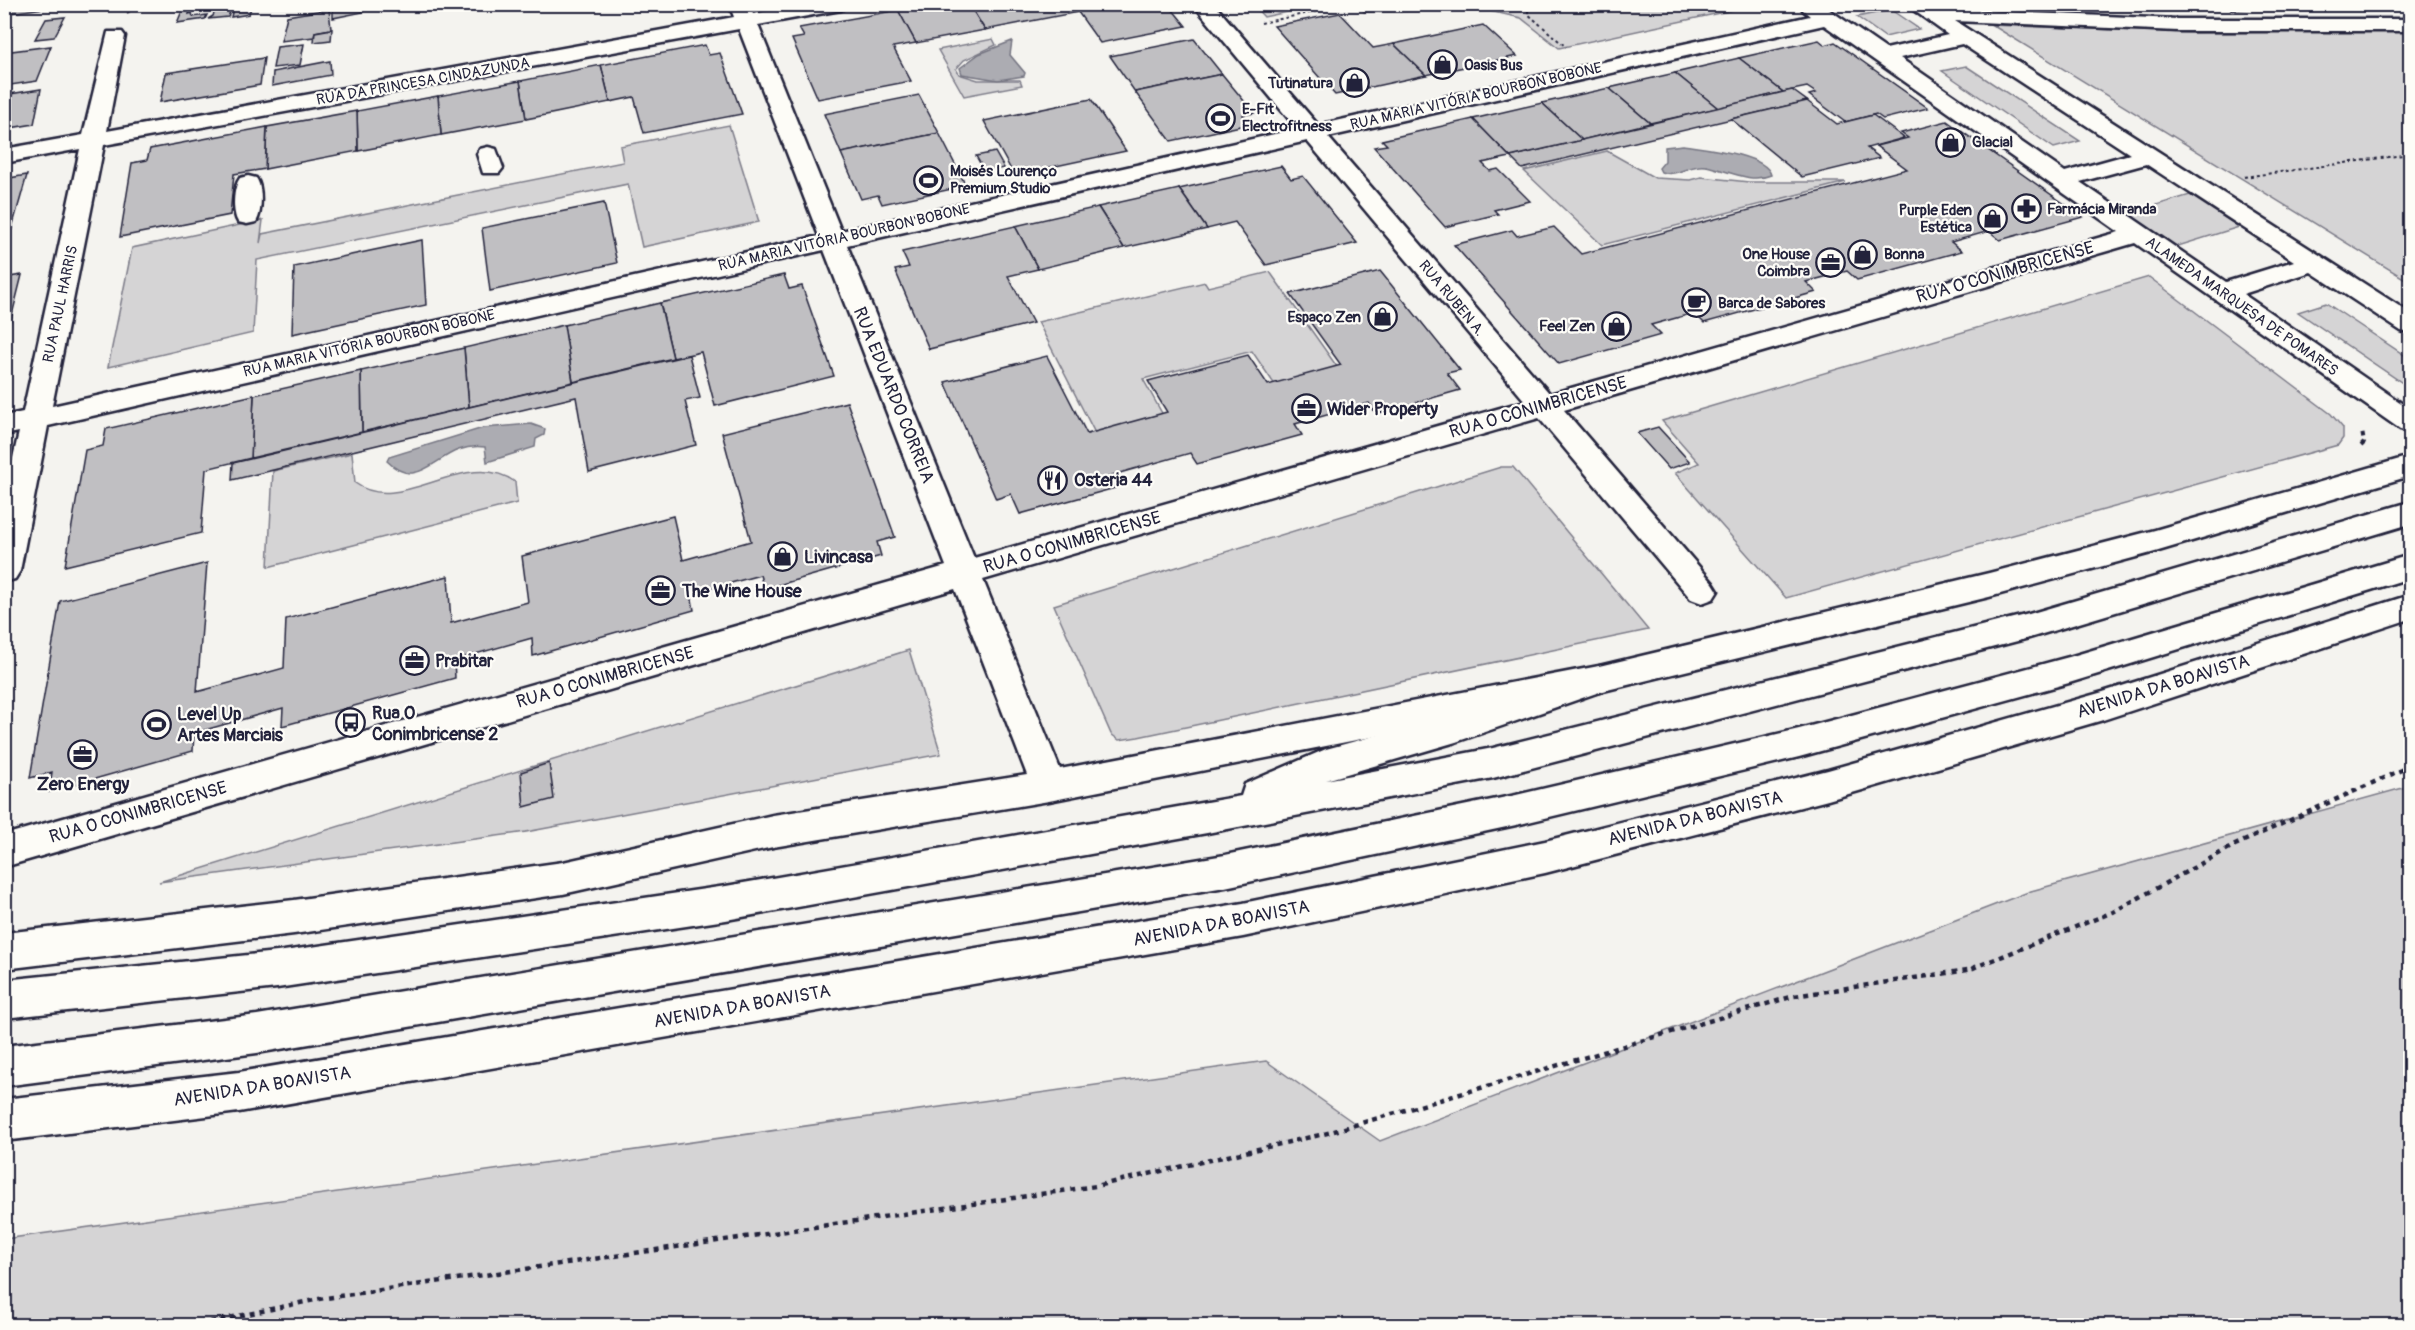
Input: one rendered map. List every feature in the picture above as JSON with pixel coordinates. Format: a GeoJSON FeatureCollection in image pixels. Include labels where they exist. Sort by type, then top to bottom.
{"type":"FeatureCollection","features":[{"type":"Feature","properties":{"kind":"main road","name":"RUA DA PRINCESA CINDAZUNDA"},"geometry":{"type":"LineString","coordinates":[[4,156],[94,141],[743,13],[841,4]]}},
{"type":"Feature","properties":{"kind":"main road","name":"RUA RUBEN A."},"geometry":{"type":"LineString","coordinates":[[1203,4],[1702,591]]}},
{"type":"Feature","properties":{"kind":"main road"},"geometry":{"type":"LineString","coordinates":[[1924,10],[1944,14],[2178,25],[2410,25]]}},
{"type":"Feature","properties":{"kind":"main road"},"geometry":{"type":"LineString","coordinates":[[1924,10],[2410,326]]}},
{"type":"Feature","properties":{"kind":"main road","name":"ALAMEDA MARQUESA DE POMARES"},"geometry":{"type":"LineString","coordinates":[[1818,11],[2410,422]]}},
{"type":"Feature","properties":{"kind":"main road","name":"RUA MARIA VITÓRIA BOURBON BOBONE"},"geometry":{"type":"LineString","coordinates":[[4,426],[1312,133],[1818,11]]}},
{"type":"Feature","properties":{"kind":"main road","name":"RUA EDUARDO CORREIA"},"geometry":{"type":"LineString","coordinates":[[743,13],[1049,786]]}},
{"type":"Feature","properties":{"kind":"main road","name":"RUA PAUL HARRIS"},"geometry":{"type":"LineString","coordinates":[[4,571],[115,36]]}},
{"type":"Feature","properties":{"kind":"main road"},"geometry":{"type":"LineString","coordinates":[[1883,56],[1965,37]]}},
{"type":"Feature","properties":{"kind":"main road"},"geometry":{"type":"LineString","coordinates":[[2061,180],[2149,156]]}},
{"type":"Feature","properties":{"kind":"main road"},"geometry":{"type":"LineString","coordinates":[[247,218],[248,183]]}},
{"type":"Feature","properties":{"kind":"main road","name":"RUA O CONIMBRICENSE"},"geometry":{"type":"LineString","coordinates":[[4,851],[2139,234]]}},
{"type":"Feature","properties":{"kind":"main road"},"geometry":{"type":"LineString","coordinates":[[2222,292],[2314,263]]}},
{"type":"Feature","properties":{"kind":"main road"},"geometry":{"type":"LineString","coordinates":[[4,951],[294,917],[563,878],[773,831],[1049,786],[1599,679],[1989,585],[2155,541],[2410,466]]}},
{"type":"Feature","properties":{"kind":"main road"},"geometry":{"type":"LineString","coordinates":[[4,999],[277,970],[679,910],[1207,818],[1504,760],[2029,626],[2410,513]]}},
{"type":"Feature","properties":{"kind":"main road"},"geometry":{"type":"LineString","coordinates":[[4,1066],[257,1034],[1237,868],[1516,810],[1799,743],[2069,669],[2410,567]]}},
{"type":"Feature","properties":{"kind":"main road","name":"AVENIDA DA BOAVISTA"},"geometry":{"type":"LineString","coordinates":[[4,1120],[262,1088],[1243,920],[1534,859],[1828,785],[2103,706],[2410,607]]}},
{"type":"Feature","properties":{"kind":"main road"},"geometry":{"type":"LineString","coordinates":[[1207,818],[1326,764],[1456,728],[1599,679]]}},
{"type":"Feature","properties":{"kind":"path"},"geometry":{"type":"LineString","coordinates":[[1225,30],[1352,4]]}},
{"type":"Feature","properties":{"kind":"path"},"geometry":{"type":"LineString","coordinates":[[1528,4],[1528,14],[1565,46]]}},
{"type":"Feature","properties":{"kind":"path"},"geometry":{"type":"LineString","coordinates":[[2200,189],[2254,176],[2410,154]]}},
{"type":"Feature","properties":{"kind":"path"},"geometry":{"type":"LineString","coordinates":[[191,1326],[319,1299],[1096,1186],[1324,1134],[1794,996],[1968,970],[2113,912],[2235,844],[2410,766]]}},
{"type":"Feature","properties":{"kind":"shaded area"},"geometry":{"type":"Polygon","coordinates":[[[1253,5],[1321,5],[1264,17],[1253,5]]]}},
{"type":"Feature","properties":{"kind":"shaded area"},"geometry":{"type":"Polygon","coordinates":[[[1359,5],[1479,5],[1425,11],[1364,12],[1359,5]]]}},
{"type":"Feature","properties":{"kind":"shaded area"},"geometry":{"type":"Polygon","coordinates":[[[1479,5],[1756,5],[1559,48],[1521,18],[1490,11],[1479,5]]]}},
{"type":"Feature","properties":{"kind":"shaded area"},"geometry":{"type":"Polygon","coordinates":[[[1959,5],[2279,5],[2227,8],[1972,12],[1959,5]]]}},
{"type":"Feature","properties":{"kind":"shaded area"},"geometry":{"type":"Polygon","coordinates":[[[1891,10],[1919,29],[1885,37],[1857,17],[1891,10]]]}},
{"type":"Feature","properties":{"kind":"shaded area"},"geometry":{"type":"Polygon","coordinates":[[[1992,25],[2190,33],[2410,31],[2410,282],[1992,25]]]}},
{"type":"Feature","properties":{"kind":"shaded area"},"geometry":{"type":"Polygon","coordinates":[[[993,39],[996,45],[964,60],[956,69],[959,74],[978,80],[1020,80],[1022,85],[964,96],[938,50],[993,39]]]}},
{"type":"Feature","properties":{"kind":"shaded area"},"geometry":{"type":"Polygon","coordinates":[[[1012,41],[1010,55],[1025,73],[1024,76],[998,80],[962,74],[960,68],[979,54],[1012,41]]]}},
{"type":"Feature","properties":{"kind":"shaded area"},"geometry":{"type":"Polygon","coordinates":[[[1966,66],[2080,141],[2054,148],[1942,71],[1966,66]]]}},
{"type":"Feature","properties":{"kind":"shaded area"},"geometry":{"type":"Polygon","coordinates":[[[729,125],[759,222],[642,247],[628,184],[257,260],[253,333],[108,367],[132,248],[263,220],[260,243],[262,234],[623,162],[620,146],[729,125]]]}},
{"type":"Feature","properties":{"kind":"shaded area"},"geometry":{"type":"Polygon","coordinates":[[[1683,145],[1746,157],[1767,168],[1771,175],[1747,177],[1706,166],[1673,173],[1661,172],[1659,168],[1665,161],[1665,147],[1683,145]]]}},
{"type":"Feature","properties":{"kind":"shaded area"},"geometry":{"type":"Polygon","coordinates":[[[1607,151],[1655,178],[1690,180],[1701,177],[1749,182],[1846,182],[1602,245],[1524,171],[1607,151]]]}},
{"type":"Feature","properties":{"kind":"shaded area"},"geometry":{"type":"Polygon","coordinates":[[[2190,195],[2239,227],[2175,247],[2126,214],[2190,195]]]}},
{"type":"Feature","properties":{"kind":"shaded area"},"geometry":{"type":"Polygon","coordinates":[[[1270,272],[1362,402],[1298,419],[1252,351],[1143,379],[1183,451],[1114,470],[1038,322],[1205,282],[1208,287],[1270,272]]]}},
{"type":"Feature","properties":{"kind":"shaded area"},"geometry":{"type":"Polygon","coordinates":[[[2149,277],[2331,414],[2343,428],[2343,438],[2338,445],[1786,598],[1675,473],[1699,463],[1662,421],[2149,277]]]}},
{"type":"Feature","properties":{"kind":"shaded area"},"geometry":{"type":"Polygon","coordinates":[[[2326,303],[2410,359],[2410,388],[2298,312],[2326,303]]]}},
{"type":"Feature","properties":{"kind":"shaded area"},"geometry":{"type":"Polygon","coordinates":[[[531,424],[545,429],[544,435],[536,439],[535,447],[487,462],[485,447],[469,447],[455,451],[422,471],[411,473],[400,470],[387,461],[389,457],[483,428],[531,424]]]}},
{"type":"Feature","properties":{"kind":"shaded area"},"geometry":{"type":"Polygon","coordinates":[[[352,453],[355,483],[373,491],[392,492],[455,475],[476,472],[496,473],[515,482],[517,503],[268,567],[273,471],[352,453]]]}},
{"type":"Feature","properties":{"kind":"shaded area"},"geometry":{"type":"Polygon","coordinates":[[[1501,467],[1513,467],[1648,630],[1138,737],[1119,740],[1111,734],[1054,605],[1501,467]]]}},
{"type":"Feature","properties":{"kind":"shaded area"},"geometry":{"type":"Polygon","coordinates":[[[909,650],[941,754],[526,832],[159,882],[909,650]]]}},
{"type":"Feature","properties":{"kind":"shaded area"},"geometry":{"type":"Polygon","coordinates":[[[2410,786],[2410,1325],[5,1325],[5,1239],[1266,1061],[1380,1141],[2031,891],[2410,786]]]}},
{"type":"Feature","properties":{"kind":"building"},"geometry":{"type":"Polygon","coordinates":[[[4,4],[71,4],[4,14],[4,4]]]}},
{"type":"Feature","properties":{"kind":"building"},"geometry":{"type":"Polygon","coordinates":[[[217,4],[233,4],[228,17],[208,19],[213,16],[217,4]]]}},
{"type":"Feature","properties":{"kind":"building"},"geometry":{"type":"Polygon","coordinates":[[[234,4],[252,4],[249,14],[231,17],[234,4]]]}},
{"type":"Feature","properties":{"kind":"building"},"geometry":{"type":"Polygon","coordinates":[[[363,4],[363,12],[333,18],[333,6],[363,4]]]}},
{"type":"Feature","properties":{"kind":"building"},"geometry":{"type":"Polygon","coordinates":[[[927,4],[969,4],[985,30],[916,43],[898,10],[927,4]]]}},
{"type":"Feature","properties":{"kind":"building"},"geometry":{"type":"Polygon","coordinates":[[[969,4],[1168,4],[1186,26],[1100,43],[1078,12],[985,30],[969,4]]]}},
{"type":"Feature","properties":{"kind":"building"},"geometry":{"type":"Polygon","coordinates":[[[2225,4],[2265,4],[2269,7],[2232,10],[2225,4]]]}},
{"type":"Feature","properties":{"kind":"building"},"geometry":{"type":"Polygon","coordinates":[[[329,9],[331,29],[315,32],[314,37],[281,41],[287,16],[329,9]]]}},
{"type":"Feature","properties":{"kind":"building"},"geometry":{"type":"Polygon","coordinates":[[[190,10],[189,14],[192,13],[193,17],[207,15],[205,19],[177,23],[182,11],[190,10]]]}},
{"type":"Feature","properties":{"kind":"building"},"geometry":{"type":"Polygon","coordinates":[[[898,10],[916,43],[893,47],[911,81],[818,99],[792,39],[804,37],[799,28],[898,10]]]}},
{"type":"Feature","properties":{"kind":"building"},"geometry":{"type":"Polygon","coordinates":[[[1340,13],[1373,48],[1394,44],[1426,75],[1335,95],[1274,26],[1340,13]]]}},
{"type":"Feature","properties":{"kind":"building"},"geometry":{"type":"Polygon","coordinates":[[[65,17],[54,37],[35,39],[46,19],[65,17]]]}},
{"type":"Feature","properties":{"kind":"building"},"geometry":{"type":"Polygon","coordinates":[[[1483,25],[1517,56],[1426,75],[1394,44],[1483,25]]]}},
{"type":"Feature","properties":{"kind":"building"},"geometry":{"type":"Polygon","coordinates":[[[332,29],[331,40],[314,42],[315,32],[332,29]]]}},
{"type":"Feature","properties":{"kind":"building"},"geometry":{"type":"Polygon","coordinates":[[[1194,39],[1222,74],[1135,92],[1110,56],[1194,39]]]}},
{"type":"Feature","properties":{"kind":"building"},"geometry":{"type":"Polygon","coordinates":[[[1819,40],[1825,45],[1835,42],[1928,108],[1883,119],[1876,114],[1845,122],[1809,95],[1816,93],[1807,87],[1783,92],[1739,58],[1819,40]]]}},
{"type":"Feature","properties":{"kind":"building"},"geometry":{"type":"Polygon","coordinates":[[[304,44],[300,65],[273,68],[277,47],[304,44]]]}},
{"type":"Feature","properties":{"kind":"building"},"geometry":{"type":"Polygon","coordinates":[[[705,45],[709,55],[720,53],[742,114],[644,133],[634,97],[610,102],[601,65],[705,45]]]}},
{"type":"Feature","properties":{"kind":"building"},"geometry":{"type":"Polygon","coordinates":[[[51,46],[37,81],[4,86],[4,52],[51,46]]]}},
{"type":"Feature","properties":{"kind":"building"},"geometry":{"type":"Polygon","coordinates":[[[264,58],[260,85],[160,102],[166,73],[264,58]]]}},
{"type":"Feature","properties":{"kind":"building"},"geometry":{"type":"Polygon","coordinates":[[[1739,58],[1783,92],[1718,108],[1675,73],[1739,58]]]}},
{"type":"Feature","properties":{"kind":"building"},"geometry":{"type":"Polygon","coordinates":[[[330,61],[331,75],[272,86],[273,72],[330,61]]]}},
{"type":"Feature","properties":{"kind":"building"},"geometry":{"type":"Polygon","coordinates":[[[601,65],[610,102],[526,119],[520,81],[601,65]]]}},
{"type":"Feature","properties":{"kind":"building"},"geometry":{"type":"Polygon","coordinates":[[[1675,73],[1718,108],[1650,123],[1609,88],[1675,73]]]}},
{"type":"Feature","properties":{"kind":"building"},"geometry":{"type":"Polygon","coordinates":[[[1222,74],[1254,113],[1243,115],[1250,124],[1171,141],[1135,92],[1222,74]]]}},
{"type":"Feature","properties":{"kind":"building"},"geometry":{"type":"Polygon","coordinates":[[[520,81],[526,119],[441,135],[438,96],[520,81]]]}},
{"type":"Feature","properties":{"kind":"building"},"geometry":{"type":"Polygon","coordinates":[[[1609,88],[1650,123],[1582,140],[1542,103],[1609,88]]]}},
{"type":"Feature","properties":{"kind":"building"},"geometry":{"type":"Polygon","coordinates":[[[41,89],[34,124],[4,129],[4,95],[41,89]]]}},
{"type":"Feature","properties":{"kind":"building"},"geometry":{"type":"Polygon","coordinates":[[[1792,90],[1807,101],[1522,169],[1510,157],[1792,90]]]}},
{"type":"Feature","properties":{"kind":"building"},"geometry":{"type":"Polygon","coordinates":[[[919,95],[939,133],[841,153],[824,114],[919,95]]]}},
{"type":"Feature","properties":{"kind":"building"},"geometry":{"type":"Polygon","coordinates":[[[438,96],[441,135],[358,151],[357,111],[438,96]]]}},
{"type":"Feature","properties":{"kind":"building"},"geometry":{"type":"Polygon","coordinates":[[[1091,99],[1126,151],[1014,175],[984,121],[1091,99]]]}},
{"type":"Feature","properties":{"kind":"building"},"geometry":{"type":"Polygon","coordinates":[[[1807,101],[1837,124],[1873,115],[1904,138],[1867,148],[1880,158],[1802,177],[1731,119],[1807,101]]]}},
{"type":"Feature","properties":{"kind":"building"},"geometry":{"type":"Polygon","coordinates":[[[1542,103],[1582,140],[1510,157],[1473,119],[1542,103]]]}},
{"type":"Feature","properties":{"kind":"building"},"geometry":{"type":"Polygon","coordinates":[[[357,111],[358,151],[265,169],[267,127],[357,111]]]}},
{"type":"Feature","properties":{"kind":"building"},"geometry":{"type":"Polygon","coordinates":[[[1473,119],[1510,157],[1482,163],[1490,171],[1498,169],[1530,201],[1494,210],[1498,214],[1445,227],[1374,147],[1387,145],[1382,140],[1473,119]]]}},
{"type":"Feature","properties":{"kind":"building"},"geometry":{"type":"Polygon","coordinates":[[[1947,121],[2083,217],[2000,240],[1989,231],[1951,242],[1962,251],[1857,280],[1847,271],[1806,282],[1816,292],[1704,323],[1694,313],[1651,325],[1661,335],[1559,364],[1454,245],[1512,230],[1517,236],[1554,227],[1581,254],[1907,169],[1876,146],[1908,138],[1901,133],[1947,121]]]}},
{"type":"Feature","properties":{"kind":"building"},"geometry":{"type":"Polygon","coordinates":[[[267,127],[265,169],[234,174],[230,215],[120,237],[132,163],[147,160],[150,149],[267,127]]]}},
{"type":"Feature","properties":{"kind":"building"},"geometry":{"type":"Polygon","coordinates":[[[939,133],[966,186],[882,204],[878,195],[861,199],[841,153],[939,133]]]}},
{"type":"Feature","properties":{"kind":"building"},"geometry":{"type":"Polygon","coordinates":[[[995,152],[1004,168],[985,172],[976,156],[995,152]]]}},
{"type":"Feature","properties":{"kind":"building"},"geometry":{"type":"Polygon","coordinates":[[[1281,166],[1291,179],[1303,176],[1357,243],[1266,265],[1235,222],[1207,229],[1179,189],[1281,166]]]}},
{"type":"Feature","properties":{"kind":"building"},"geometry":{"type":"Polygon","coordinates":[[[27,175],[4,256],[4,179],[27,175]]]}},
{"type":"Feature","properties":{"kind":"building"},"geometry":{"type":"Polygon","coordinates":[[[1179,189],[1207,229],[1124,248],[1098,207],[1179,189]]]}},
{"type":"Feature","properties":{"kind":"building"},"geometry":{"type":"Polygon","coordinates":[[[604,203],[617,263],[490,291],[482,228],[604,203]]]}},
{"type":"Feature","properties":{"kind":"building"},"geometry":{"type":"Polygon","coordinates":[[[1098,207],[1124,248],[1038,269],[1015,226],[1098,207]]]}},
{"type":"Feature","properties":{"kind":"building"},"geometry":{"type":"Polygon","coordinates":[[[1015,226],[1038,269],[1008,276],[1033,323],[929,349],[895,270],[909,267],[902,252],[1015,226]]]}},
{"type":"Feature","properties":{"kind":"building"},"geometry":{"type":"Polygon","coordinates":[[[422,240],[426,305],[292,334],[294,267],[422,240]]]}},
{"type":"Feature","properties":{"kind":"building"},"geometry":{"type":"Polygon","coordinates":[[[1380,271],[1460,370],[1447,373],[1460,390],[1376,414],[1369,403],[1295,424],[1302,435],[1197,464],[1190,453],[1109,476],[1115,488],[1020,514],[1011,494],[996,499],[945,382],[1047,356],[1087,434],[1167,412],[1148,381],[1248,355],[1268,385],[1341,365],[1290,294],[1380,271]]]}},
{"type":"Feature","properties":{"kind":"building"},"geometry":{"type":"Polygon","coordinates":[[[22,275],[9,327],[4,328],[4,278],[22,275]]]}},
{"type":"Feature","properties":{"kind":"building"},"geometry":{"type":"Polygon","coordinates":[[[784,275],[789,289],[802,286],[834,376],[715,406],[701,352],[673,358],[660,303],[784,275]]]}},
{"type":"Feature","properties":{"kind":"building"},"geometry":{"type":"Polygon","coordinates":[[[660,303],[673,358],[573,382],[564,325],[660,303]]]}},
{"type":"Feature","properties":{"kind":"building"},"geometry":{"type":"Polygon","coordinates":[[[564,325],[573,382],[469,407],[464,348],[564,325]]]}},
{"type":"Feature","properties":{"kind":"building"},"geometry":{"type":"Polygon","coordinates":[[[464,348],[469,407],[362,432],[361,371],[464,348]]]}},
{"type":"Feature","properties":{"kind":"building"},"geometry":{"type":"Polygon","coordinates":[[[689,355],[700,398],[685,401],[696,445],[589,472],[576,397],[232,480],[233,463],[689,355]]]}},
{"type":"Feature","properties":{"kind":"building"},"geometry":{"type":"Polygon","coordinates":[[[361,371],[362,432],[251,458],[254,395],[361,371]]]}},
{"type":"Feature","properties":{"kind":"building"},"geometry":{"type":"Polygon","coordinates":[[[254,395],[251,458],[206,469],[201,533],[65,566],[85,450],[103,446],[106,429],[254,395]]]}},
{"type":"Feature","properties":{"kind":"building"},"geometry":{"type":"Polygon","coordinates":[[[847,402],[895,537],[877,542],[881,556],[764,589],[760,575],[691,594],[694,610],[533,656],[532,638],[454,660],[455,678],[282,726],[283,708],[194,733],[193,751],[49,792],[52,772],[30,778],[60,601],[207,563],[197,692],[284,668],[286,619],[448,576],[451,623],[528,602],[522,556],[673,516],[683,560],[751,541],[722,433],[847,402]]]}},
{"type":"Feature","properties":{"kind":"building"},"geometry":{"type":"Polygon","coordinates":[[[1658,427],[1690,462],[1669,469],[1637,433],[1658,427]]]}},
{"type":"Feature","properties":{"kind":"building"},"geometry":{"type":"Polygon","coordinates":[[[549,763],[554,799],[524,807],[521,772],[549,763]]]}},
{"type":"Feature","properties":{"kind":"place","name":"Oasis Bus"},"geometry":{"type":"Point","coordinates":[1443,65]}},
{"type":"Feature","properties":{"kind":"place","name":"Tutinatura"},"geometry":{"type":"Point","coordinates":[1354,83]}},
{"type":"Feature","properties":{"kind":"place","name":"E-Fit Electrofitness"},"geometry":{"type":"Point","coordinates":[1221,118]}},
{"type":"Feature","properties":{"kind":"place","name":"Glacial"},"geometry":{"type":"Point","coordinates":[1951,142]}},
{"type":"Feature","properties":{"kind":"place","name":"Moisés Lourenço Premium Studio"},"geometry":{"type":"Point","coordinates":[929,180]}},
{"type":"Feature","properties":{"kind":"place","name":"Farmácia Miranda"},"geometry":{"type":"Point","coordinates":[2026,209]}},
{"type":"Feature","properties":{"kind":"place","name":"Purple Eden Estética"},"geometry":{"type":"Point","coordinates":[1993,219]}},
{"type":"Feature","properties":{"kind":"place","name":"Bonna"},"geometry":{"type":"Point","coordinates":[1863,254]}},
{"type":"Feature","properties":{"kind":"place","name":"One House Coimbra"},"geometry":{"type":"Point","coordinates":[1831,263]}},
{"type":"Feature","properties":{"kind":"place","name":"Barca de Sabores"},"geometry":{"type":"Point","coordinates":[1697,303]}},
{"type":"Feature","properties":{"kind":"place","name":"Espaço Zen"},"geometry":{"type":"Point","coordinates":[1382,317]}},
{"type":"Feature","properties":{"kind":"place","name":"Feel Zen"},"geometry":{"type":"Point","coordinates":[1616,326]}},
{"type":"Feature","properties":{"kind":"place","name":"Wider Property"},"geometry":{"type":"Point","coordinates":[1306,409]}},
{"type":"Feature","properties":{"kind":"place","name":"Osteria 44"},"geometry":{"type":"Point","coordinates":[1053,480]}},
{"type":"Feature","properties":{"kind":"place","name":"Livincasa"},"geometry":{"type":"Point","coordinates":[783,557]}},
{"type":"Feature","properties":{"kind":"place","name":"The Wine House"},"geometry":{"type":"Point","coordinates":[661,591]}},
{"type":"Feature","properties":{"kind":"place","name":"Prabitar"},"geometry":{"type":"Point","coordinates":[414,661]}},
{"type":"Feature","properties":{"kind":"place","name":"Rua O Conimbricense 2"},"geometry":{"type":"Point","coordinates":[351,723]}},
{"type":"Feature","properties":{"kind":"place","name":"Level Up Artes Marciais"},"geometry":{"type":"Point","coordinates":[156,724]}},
{"type":"Feature","properties":{"kind":"place","name":"Zero Energy"},"geometry":{"type":"Point","coordinates":[83,755]}}]}
